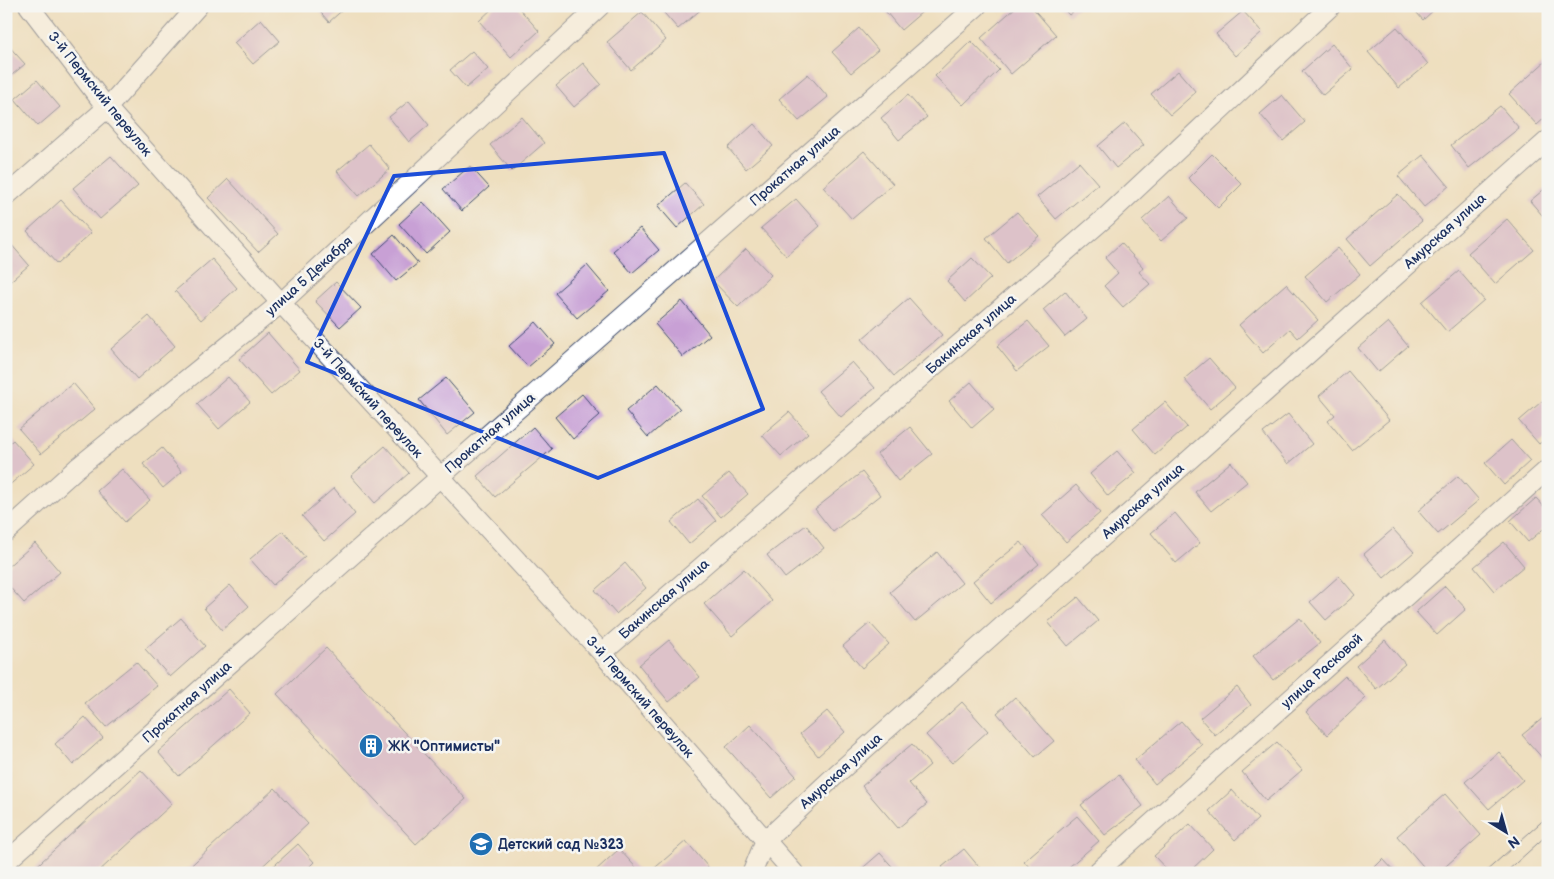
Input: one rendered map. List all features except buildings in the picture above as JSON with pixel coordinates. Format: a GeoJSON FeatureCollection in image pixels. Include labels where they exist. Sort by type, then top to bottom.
{"type":"FeatureCollection","features":[{"type":"Feature","properties":{"kind":"street","name":"3-й Пермский переулок"},"geometry":{"type":"LineString","coordinates":[[29,6],[108,108],[281,303],[602,653],[794,873]]}},
{"type":"Feature","properties":{"kind":"street"},"geometry":{"type":"LineString","coordinates":[[6,196],[108,108],[198,6]]}},
{"type":"Feature","properties":{"kind":"street","name":"улица 5 Декабря"},"geometry":{"type":"LineString","coordinates":[[6,532],[77,468],[281,303],[600,6]]}},
{"type":"Feature","properties":{"kind":"street","name":"Прокатная улица"},"geometry":{"type":"LineString","coordinates":[[6,862],[440,477],[977,6]]}},
{"type":"Feature","properties":{"kind":"street","name":"Бакинская улица"},"geometry":{"type":"LineString","coordinates":[[602,653],[1106,217],[1330,6]]}},
{"type":"Feature","properties":{"kind":"street","name":"Амурская улица"},"geometry":{"type":"LineString","coordinates":[[752,873],[765,840],[854,758],[1548,140]]}},
{"type":"Feature","properties":{"kind":"street","name":"улица Расковой"},"geometry":{"type":"LineString","coordinates":[[1096,873],[1548,469]]}},
{"type":"Feature","properties":{"kind":"highlighted area"},"geometry":{"type":"Polygon","coordinates":[[[664,153],[763,409],[598,478],[307,362],[394,176],[664,153]]]}},
{"type":"Feature","properties":{"kind":"tram line"},"geometry":{"type":"LineString","coordinates":[[1484,873],[1548,816]]}},
{"type":"Feature","properties":{"kind":"tram line"},"geometry":{"type":"LineString","coordinates":[[1505,873],[1548,834]]}},
{"type":"Feature","properties":{"kind":"place","name":"ЖК \"Оптимисты\""},"geometry":{"type":"Point","coordinates":[371,746]}},
{"type":"Feature","properties":{"kind":"place","name":"Детский сад №323"},"geometry":{"type":"Point","coordinates":[481,844]}}]}
